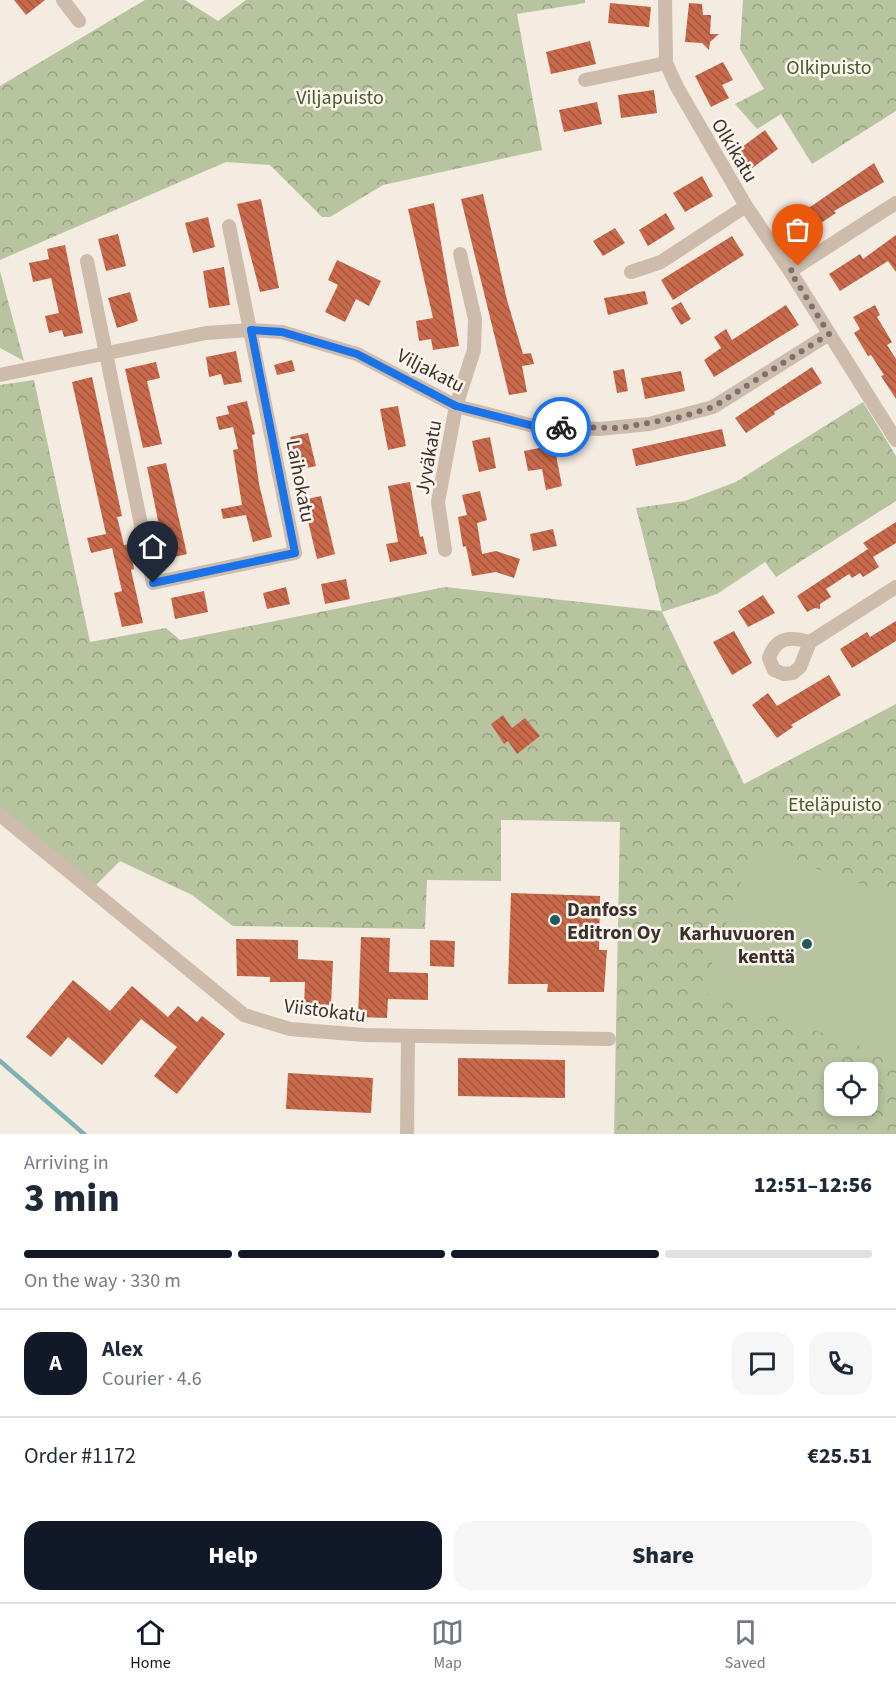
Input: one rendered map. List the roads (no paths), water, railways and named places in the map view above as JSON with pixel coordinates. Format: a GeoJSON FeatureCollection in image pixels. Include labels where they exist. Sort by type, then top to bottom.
{"type":"FeatureCollection","features":[{"type":"Feature","properties":{"kind":"street"},"geometry":{"type":"LineString","coordinates":[[63,0],[79,21]]}},
{"type":"Feature","properties":{"kind":"street","name":"Olkikatu"},"geometry":{"type":"LineString","coordinates":[[665,0],[666,63],[692,115],[746,206],[790,271],[896,440]]}},
{"type":"Feature","properties":{"kind":"street"},"geometry":{"type":"LineString","coordinates":[[585,80],[666,63]]}},
{"type":"Feature","properties":{"kind":"street"},"geometry":{"type":"LineString","coordinates":[[790,271],[896,203]]}},
{"type":"Feature","properties":{"kind":"street"},"geometry":{"type":"LineString","coordinates":[[631,272],[661,262],[746,206]]}},
{"type":"Feature","properties":{"kind":"street"},"geometry":{"type":"LineString","coordinates":[[229,226],[251,330]]}},
{"type":"Feature","properties":{"kind":"street","name":"Jyväkatu"},"geometry":{"type":"LineString","coordinates":[[445,550],[438,502],[456,406],[474,350],[475,319],[460,254]]}},
{"type":"Feature","properties":{"kind":"street"},"geometry":{"type":"LineString","coordinates":[[87,261],[106,355]]}},
{"type":"Feature","properties":{"kind":"street","name":"Viljakatu"},"geometry":{"type":"LineString","coordinates":[[0,375],[206,333],[251,330],[282,332],[357,354],[456,406],[534,426],[599,429],[649,424],[713,407],[829,334]]}},
{"type":"Feature","properties":{"kind":"street","name":"Laihokatu"},"geometry":{"type":"LineString","coordinates":[[106,355],[153,583],[295,553],[251,330]]}},
{"type":"Feature","properties":{"kind":"street"},"geometry":{"type":"LineString","coordinates":[[810,642],[896,587]]}},
{"type":"Feature","properties":{"kind":"street","name":"Viistokatu"},"geometry":{"type":"LineString","coordinates":[[0,815],[244,1015],[290,1029],[408,1037],[609,1039]]}},
{"type":"Feature","properties":{"kind":"street"},"geometry":{"type":"LineString","coordinates":[[407,1134],[408,1037]]}},
{"type":"Feature","properties":{"kind":"waterway"},"geometry":{"type":"LineString","coordinates":[[0,1061],[84,1134]]}},
{"type":"Feature","properties":{"kind":"place","name":"Danfoss Editron Oy"},"geometry":{"type":"Point","coordinates":[555,920]}},
{"type":"Feature","properties":{"kind":"place","name":"Karhuvuoren kenttä"},"geometry":{"type":"Point","coordinates":[807,944]}},
{"type":"Feature","properties":{"kind":"park label","name":"Olkipuisto"},"geometry":{"type":"Point","coordinates":[829,67]}},
{"type":"Feature","properties":{"kind":"park label","name":"Viljapuisto"},"geometry":{"type":"Point","coordinates":[340,97]}},
{"type":"Feature","properties":{"kind":"park label","name":"Eteläpuisto"},"geometry":{"type":"Point","coordinates":[835,804]}}]}
